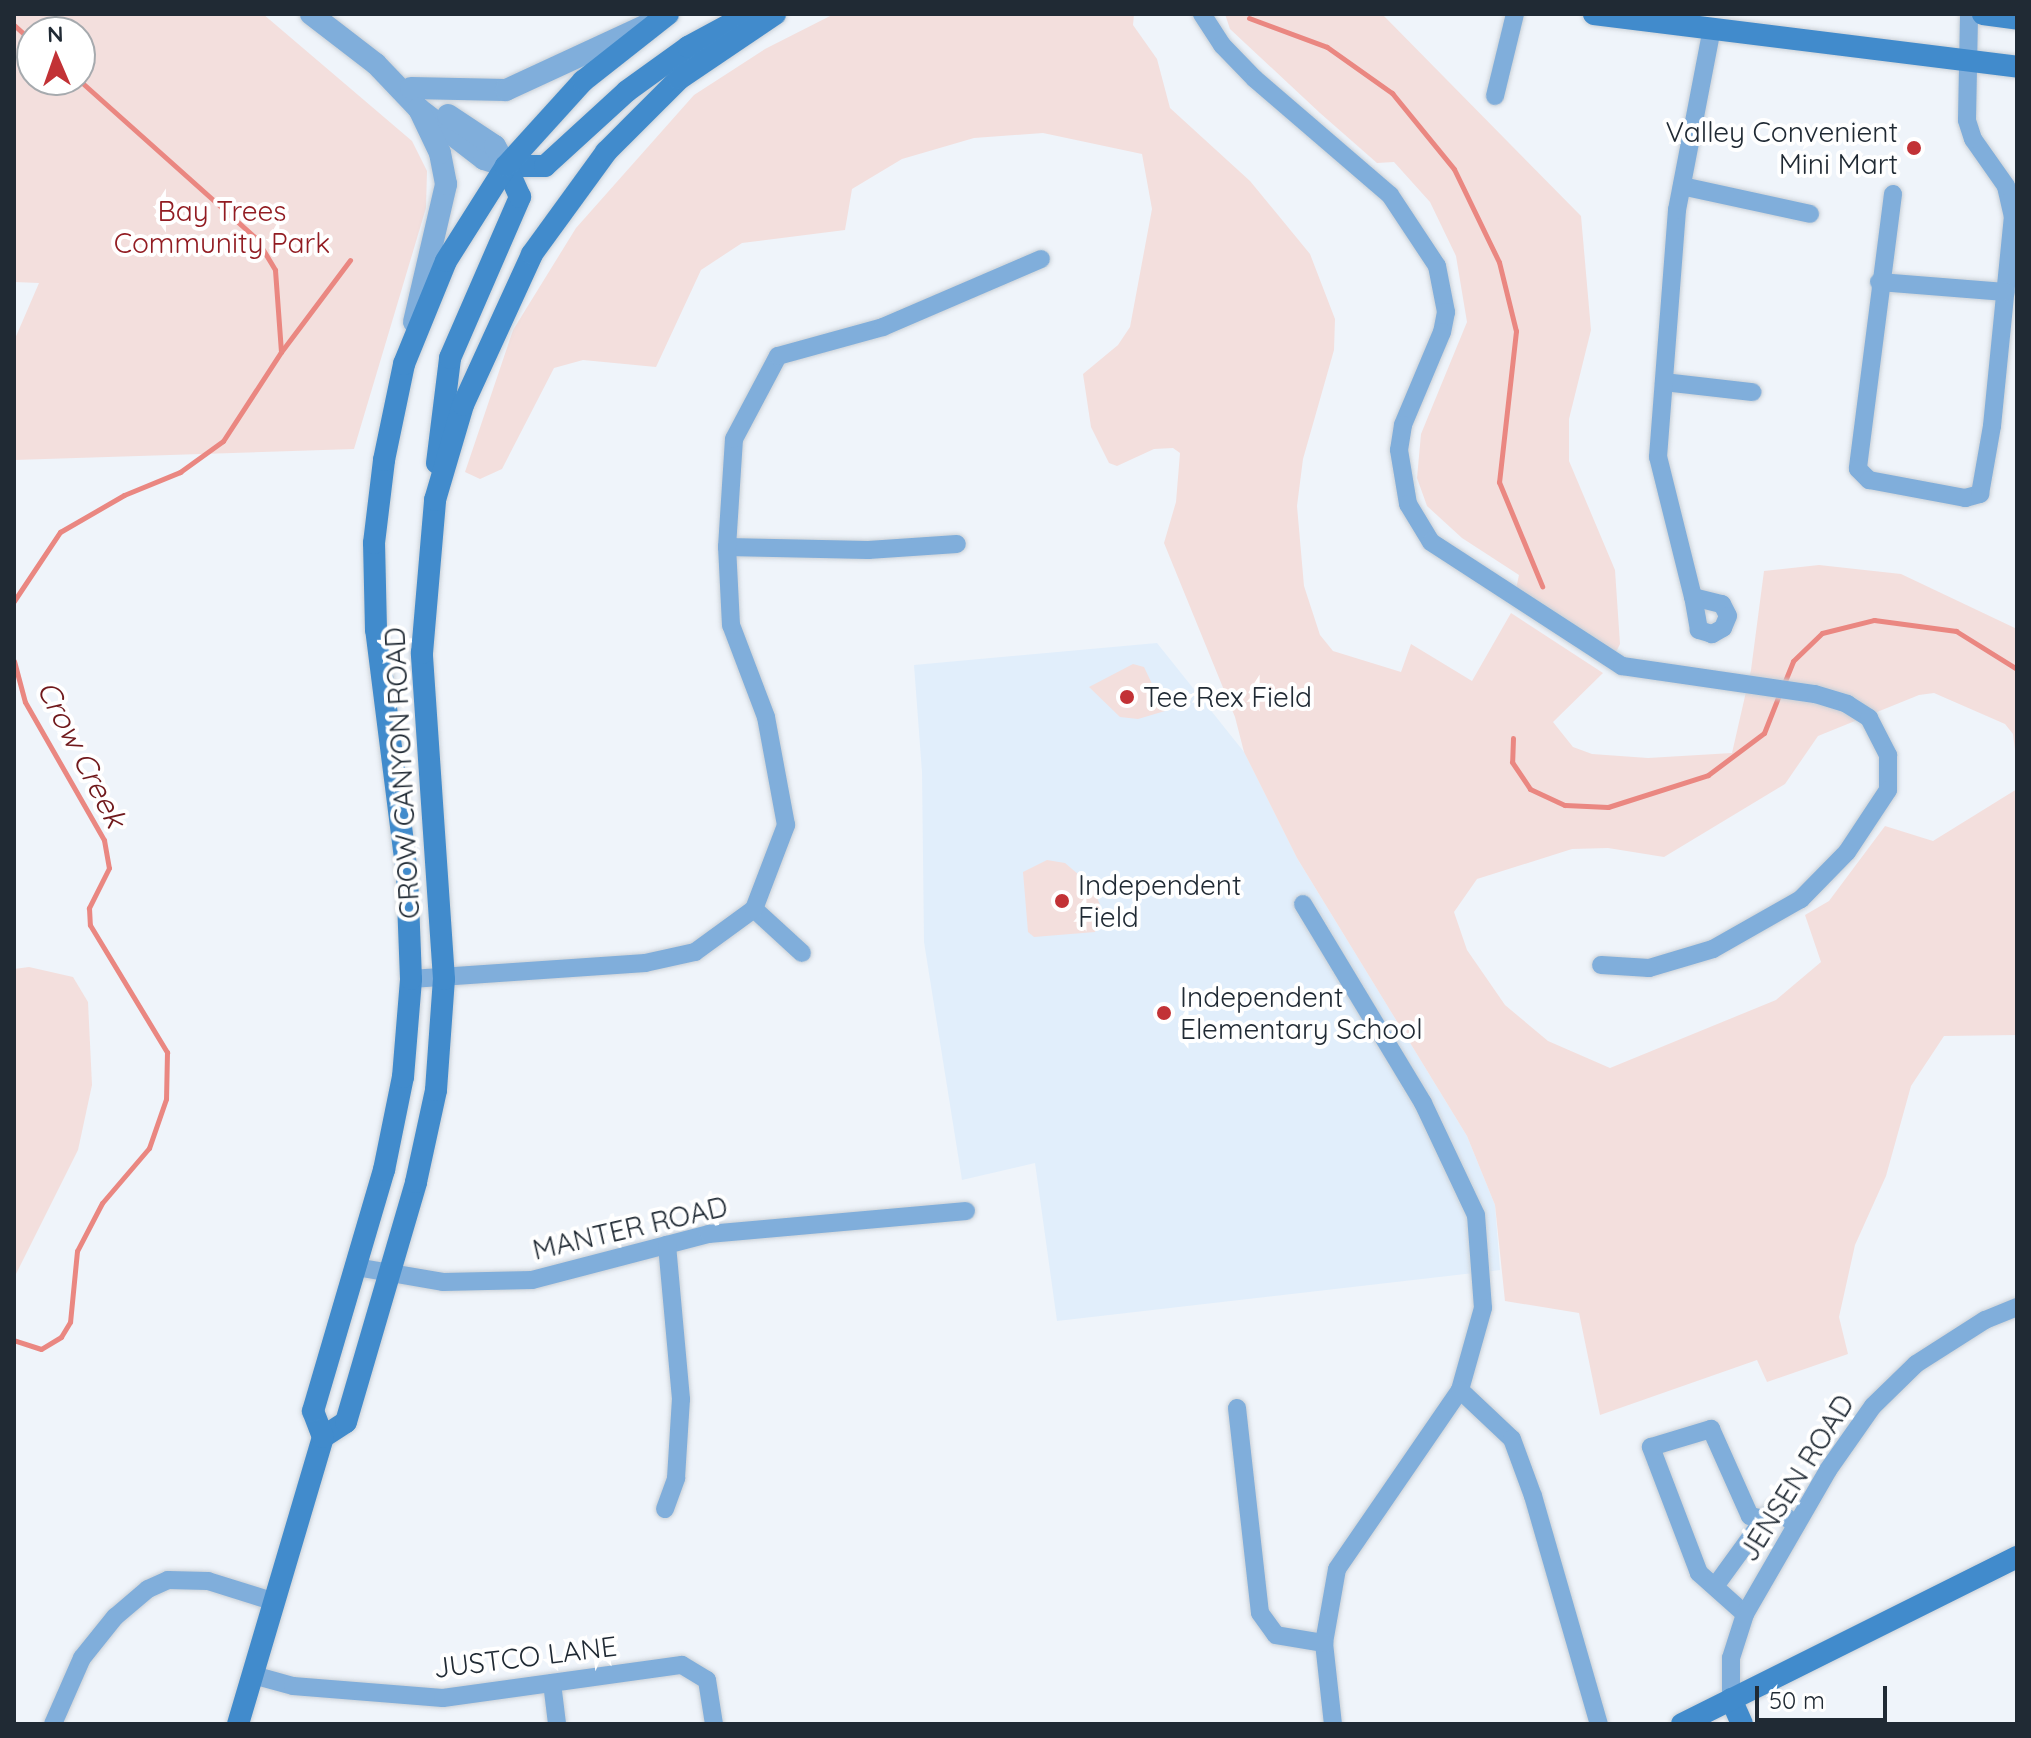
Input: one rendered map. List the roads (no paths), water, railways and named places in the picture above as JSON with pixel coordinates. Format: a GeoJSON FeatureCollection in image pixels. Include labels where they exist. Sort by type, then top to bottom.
{"type":"FeatureCollection","features":[{"type":"Feature","properties":{"kind":"main road"},"geometry":{"type":"LineString","coordinates":[[435,500],[438,433],[450,358],[520,197],[506,166],[545,166],[627,91],[688,47],[749,14]]}},
{"type":"Feature","properties":{"kind":"main road","name":"CROW CANYON ROAD"},"geometry":{"type":"LineString","coordinates":[[323,1437],[346,1422],[429,1126],[444,979],[422,653],[435,500],[484,350],[532,254],[571,197],[606,152],[679,79],[775,14]]}},
{"type":"Feature","properties":{"kind":"main road"},"geometry":{"type":"LineString","coordinates":[[1594,14],[1713,22],[2017,67]]}},
{"type":"Feature","properties":{"kind":"main road"},"geometry":{"type":"LineString","coordinates":[[1983,14],[2017,19]]}},
{"type":"Feature","properties":{"kind":"main road","name":"CROW CANYON ROAD"},"geometry":{"type":"LineString","coordinates":[[238,1724],[323,1437],[313,1411],[397,1114],[411,979],[407,874],[376,630],[374,543],[384,460],[404,364],[446,261],[506,166],[583,81],[664,17]]}},
{"type":"Feature","properties":{"kind":"main road"},"geometry":{"type":"LineString","coordinates":[[1682,1724],[2017,1557]]}},
{"type":"Feature","properties":{"kind":"main road"},"geometry":{"type":"LineString","coordinates":[[1731,1699],[1742,1724]]}},
{"type":"Feature","properties":{"kind":"street"},"geometry":{"type":"LineString","coordinates":[[311,14],[407,92],[495,146],[506,166]]}},
{"type":"Feature","properties":{"kind":"street"},"geometry":{"type":"LineString","coordinates":[[1202,14],[1222,45],[1255,79],[1390,195],[1437,266],[1444,322],[1403,425],[1399,450],[1408,504],[1431,542],[1622,666],[1815,694],[1869,718],[1888,755],[1888,790],[1847,852],[1801,899],[1713,949],[1649,968],[1601,965]]}},
{"type":"Feature","properties":{"kind":"street"},"geometry":{"type":"LineString","coordinates":[[1495,96],[1515,14]]}},
{"type":"Feature","properties":{"kind":"street"},"geometry":{"type":"LineString","coordinates":[[1893,194],[1879,282],[1858,469],[1869,480],[1965,498],[1980,494],[2002,360],[2011,201],[1967,120],[1969,14]]}},
{"type":"Feature","properties":{"kind":"street"},"geometry":{"type":"LineString","coordinates":[[407,92],[506,90],[664,17]]}},
{"type":"Feature","properties":{"kind":"street"},"geometry":{"type":"LineString","coordinates":[[1693,597],[1658,457],[1682,186],[1713,22]]}},
{"type":"Feature","properties":{"kind":"street"},"geometry":{"type":"LineString","coordinates":[[404,364],[446,184],[440,153],[407,92]]}},
{"type":"Feature","properties":{"kind":"street"},"geometry":{"type":"LineString","coordinates":[[1682,186],[1810,214]]}},
{"type":"Feature","properties":{"kind":"street"},"geometry":{"type":"LineString","coordinates":[[411,979],[444,979],[658,960],[695,952],[754,909],[786,825],[766,717],[731,625],[727,547],[734,439],[778,356],[883,327],[1041,259]]}},
{"type":"Feature","properties":{"kind":"street"},"geometry":{"type":"LineString","coordinates":[[1879,282],[2006,292]]}},
{"type":"Feature","properties":{"kind":"street"},"geometry":{"type":"LineString","coordinates":[[1664,382],[1752,392]]}},
{"type":"Feature","properties":{"kind":"street"},"geometry":{"type":"LineString","coordinates":[[727,547],[868,550],[957,544]]}},
{"type":"Feature","properties":{"kind":"street"},"geometry":{"type":"LineString","coordinates":[[1303,904],[1423,1103],[1476,1215],[1483,1308],[1460,1390],[1337,1569],[1324,1643],[1333,1724]]}},
{"type":"Feature","properties":{"kind":"street"},"geometry":{"type":"LineString","coordinates":[[754,909],[802,953]]}},
{"type":"Feature","properties":{"kind":"street","name":"MANTER ROAD"},"geometry":{"type":"LineString","coordinates":[[356,1267],[443,1282],[532,1280],[709,1234],[966,1211]]}},
{"type":"Feature","properties":{"kind":"street"},"geometry":{"type":"LineString","coordinates":[[665,1509],[676,1478],[681,1399],[667,1245]]}},
{"type":"Feature","properties":{"kind":"street","name":"JENSEN ROAD"},"geometry":{"type":"LineString","coordinates":[[1731,1699],[1731,1658],[1745,1614],[1796,1525],[1873,1406],[1916,1364],[1985,1320],[2017,1307]]}},
{"type":"Feature","properties":{"kind":"street"},"geometry":{"type":"LineString","coordinates":[[1460,1390],[1512,1439],[1599,1724]]}},
{"type":"Feature","properties":{"kind":"street"},"geometry":{"type":"LineString","coordinates":[[1237,1408],[1260,1613],[1270,1631],[1284,1639],[1324,1643]]}},
{"type":"Feature","properties":{"kind":"street"},"geometry":{"type":"LineString","coordinates":[[1745,1614],[1699,1573],[1651,1447],[1711,1429],[1750,1516],[1764,1519]]}},
{"type":"Feature","properties":{"kind":"street"},"geometry":{"type":"LineString","coordinates":[[1716,1585],[1775,1508],[1796,1525]]}},
{"type":"Feature","properties":{"kind":"street"},"geometry":{"type":"LineString","coordinates":[[53,1724],[82,1658],[115,1617],[148,1589],[168,1580],[208,1581],[275,1602]]}},
{"type":"Feature","properties":{"kind":"street","name":"JUSTCO LANE"},"geometry":{"type":"LineString","coordinates":[[253,1675],[299,1687],[422,1697],[688,1666],[707,1680],[714,1724]]}},
{"type":"Feature","properties":{"kind":"street"},"geometry":{"type":"LineString","coordinates":[[552,1683],[557,1724]]}},
{"type":"Feature","properties":{"kind":"waterway","name":"Crow Creek"},"geometry":{"type":"LineString","coordinates":[[1249,18],[1327,47],[1392,93],[1454,169],[1499,262],[1516,331],[1499,482],[1542,586]]}},
{"type":"Feature","properties":{"kind":"waterway"},"geometry":{"type":"LineString","coordinates":[[96,95],[256,238],[275,270],[281,352]]}},
{"type":"Feature","properties":{"kind":"waterway","name":"Crow Creek"},"geometry":{"type":"LineString","coordinates":[[14,601],[60,532],[124,495],[180,472],[223,441],[281,352],[350,260]]}},
{"type":"Feature","properties":{"kind":"waterway","name":"Crow Creek"},"geometry":{"type":"LineString","coordinates":[[1783,686],[1793,661],[1822,633],[1874,620],[1956,631],[2017,669]]}},
{"type":"Feature","properties":{"kind":"waterway","name":"Crow Creek"},"geometry":{"type":"LineString","coordinates":[[14,661],[25,702],[104,840],[109,868],[89,908],[90,925],[167,1052],[166,1099],[149,1148],[102,1203],[77,1251],[70,1322],[61,1337],[41,1349],[14,1340]]}},
{"type":"Feature","properties":{"kind":"waterway","name":"Crow Creek"},"geometry":{"type":"LineString","coordinates":[[1513,738],[1512,762],[1530,789],[1565,805],[1608,807],[1708,775],[1764,733],[1779,695]]}},
{"type":"Feature","properties":{"kind":"place","name":"Valley Convenient Mini Mart"},"geometry":{"type":"Point","coordinates":[1914,148]}},
{"type":"Feature","properties":{"kind":"place","name":"Tee Rex Field"},"geometry":{"type":"Point","coordinates":[1127,697]}},
{"type":"Feature","properties":{"kind":"place","name":"Independent Field"},"geometry":{"type":"Point","coordinates":[1062,901]}},
{"type":"Feature","properties":{"kind":"place","name":"Independent Elementary School"},"geometry":{"type":"Point","coordinates":[1164,1013]}},
{"type":"Feature","properties":{"kind":"park label","name":"Bay Trees Community Park"},"geometry":{"type":"Point","coordinates":[222,227]}}]}
